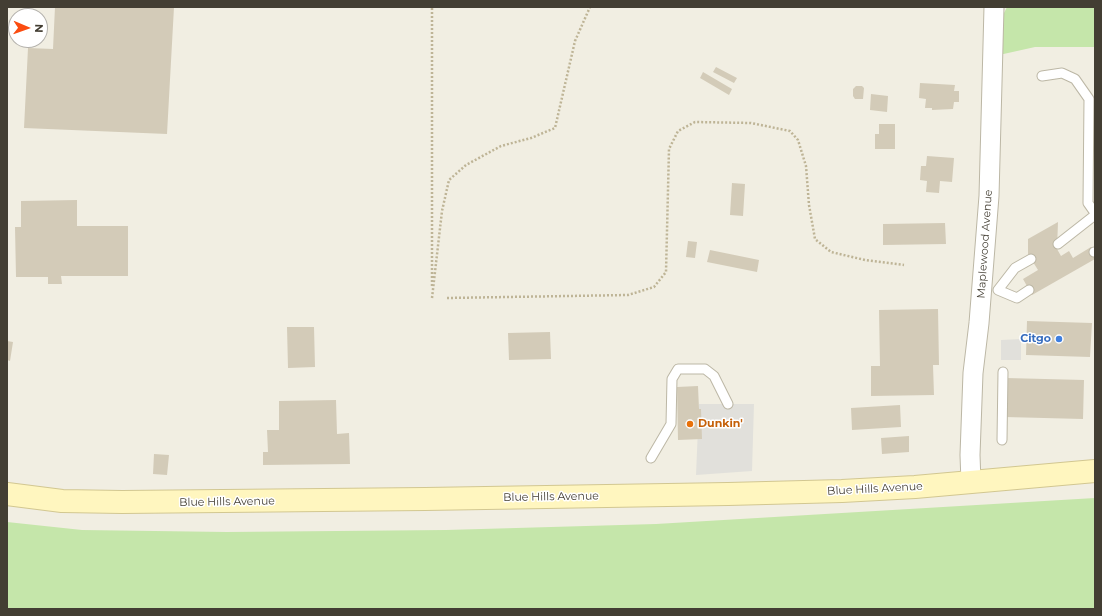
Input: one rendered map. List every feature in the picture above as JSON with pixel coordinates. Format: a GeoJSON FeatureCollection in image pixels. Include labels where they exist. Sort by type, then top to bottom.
{"type":"FeatureCollection","features":[{"type":"Feature","properties":{"kind":"main road","name":"Blue Hills Avenue"},"geometry":{"type":"LineString","coordinates":[[7,494],[62,501],[122,502],[424,499],[842,491],[1095,471]]}},
{"type":"Feature","properties":{"kind":"street","name":"Maplewood Avenue"},"geometry":{"type":"LineString","coordinates":[[971,482],[970,455],[973,373],[979,323],[989,196],[994,7]]}},
{"type":"Feature","properties":{"kind":"lane"},"geometry":{"type":"LineString","coordinates":[[1042,76],[1062,73],[1075,79],[1089,99],[1088,202],[1095,214],[1058,244]]}},
{"type":"Feature","properties":{"kind":"lane"},"geometry":{"type":"LineString","coordinates":[[1029,290],[1017,298],[998,290],[1015,268],[1031,259]]}},
{"type":"Feature","properties":{"kind":"lane"},"geometry":{"type":"LineString","coordinates":[[651,458],[671,424],[672,379],[678,369],[705,370],[714,376],[728,404]]}},
{"type":"Feature","properties":{"kind":"lane"},"geometry":{"type":"LineString","coordinates":[[1002,372],[1002,440]]}},
{"type":"Feature","properties":{"kind":"path"},"geometry":{"type":"LineString","coordinates":[[432,7],[432,298],[442,211],[449,180],[466,165],[501,146],[531,138],[555,128],[574,41],[590,7]]}},
{"type":"Feature","properties":{"kind":"path"},"geometry":{"type":"LineString","coordinates":[[447,298],[628,296],[654,286],[666,272],[669,149],[678,131],[694,122],[751,124],[790,131],[798,140],[806,166],[809,205],[815,239],[831,252],[865,260],[904,265]]}},
{"type":"Feature","properties":{"kind":"green space"},"geometry":{"type":"Polygon","coordinates":[[[1007,7],[1095,7],[1095,47],[1035,47],[999,55],[1000,21],[1007,7]]]}},
{"type":"Feature","properties":{"kind":"green space"},"geometry":{"type":"Polygon","coordinates":[[[1095,498],[1095,609],[7,609],[7,522],[82,530],[227,532],[446,530],[656,524],[1095,498]]]}},
{"type":"Feature","properties":{"kind":"shaded area"},"geometry":{"type":"Polygon","coordinates":[[[1021,339],[1021,360],[1001,360],[1001,340],[1021,339]]]}},
{"type":"Feature","properties":{"kind":"shaded area"},"geometry":{"type":"Polygon","coordinates":[[[699,404],[754,404],[752,471],[696,475],[699,404]]]}},
{"type":"Feature","properties":{"kind":"building"},"geometry":{"type":"Polygon","coordinates":[[[55,7],[174,7],[167,134],[24,128],[28,48],[53,49],[55,7]]]}},
{"type":"Feature","properties":{"kind":"building"},"geometry":{"type":"Polygon","coordinates":[[[716,67],[737,78],[734,83],[713,72],[716,67]]]}},
{"type":"Feature","properties":{"kind":"building"},"geometry":{"type":"Polygon","coordinates":[[[703,72],[732,89],[729,95],[700,78],[703,72]]]}},
{"type":"Feature","properties":{"kind":"building"},"geometry":{"type":"Polygon","coordinates":[[[920,83],[955,85],[954,91],[959,91],[959,102],[954,102],[953,109],[932,110],[932,108],[925,108],[926,99],[919,98],[920,83]]]}},
{"type":"Feature","properties":{"kind":"building"},"geometry":{"type":"Polygon","coordinates":[[[856,86],[862,86],[864,88],[863,99],[855,99],[853,96],[853,89],[856,86]]]}},
{"type":"Feature","properties":{"kind":"building"},"geometry":{"type":"Polygon","coordinates":[[[871,94],[888,96],[887,112],[870,110],[871,94]]]}},
{"type":"Feature","properties":{"kind":"building"},"geometry":{"type":"Polygon","coordinates":[[[879,124],[895,124],[895,149],[875,149],[875,134],[879,134],[879,124]]]}},
{"type":"Feature","properties":{"kind":"building"},"geometry":{"type":"Polygon","coordinates":[[[927,156],[954,158],[952,182],[940,181],[939,193],[926,192],[927,181],[920,180],[921,166],[926,166],[927,156]]]}},
{"type":"Feature","properties":{"kind":"building"},"geometry":{"type":"Polygon","coordinates":[[[732,183],[745,184],[743,216],[730,215],[732,183]]]}},
{"type":"Feature","properties":{"kind":"building"},"geometry":{"type":"Polygon","coordinates":[[[77,200],[77,226],[128,226],[128,276],[61,276],[62,284],[48,284],[48,277],[16,277],[15,227],[21,227],[21,201],[77,200]]]}},
{"type":"Feature","properties":{"kind":"building"},"geometry":{"type":"Polygon","coordinates":[[[1058,222],[1057,249],[1061,256],[1069,251],[1073,258],[1091,247],[1095,254],[1095,259],[1032,295],[1023,279],[1038,270],[1028,254],[1028,239],[1058,222]]]}},
{"type":"Feature","properties":{"kind":"building"},"geometry":{"type":"Polygon","coordinates":[[[945,223],[946,244],[883,245],[883,224],[945,223]]]}},
{"type":"Feature","properties":{"kind":"building"},"geometry":{"type":"Polygon","coordinates":[[[688,241],[697,242],[695,258],[686,257],[688,241]]]}},
{"type":"Feature","properties":{"kind":"building"},"geometry":{"type":"Polygon","coordinates":[[[710,250],[759,260],[757,272],[707,262],[710,250]]]}},
{"type":"Feature","properties":{"kind":"building"},"geometry":{"type":"Polygon","coordinates":[[[938,309],[939,365],[933,365],[934,395],[871,396],[871,366],[880,366],[879,310],[938,309]]]}},
{"type":"Feature","properties":{"kind":"building","name":"Citgo"},"geometry":{"type":"Polygon","coordinates":[[[1027,321],[1092,323],[1090,357],[1026,355],[1027,321]]]}},
{"type":"Feature","properties":{"kind":"building"},"geometry":{"type":"Polygon","coordinates":[[[287,327],[314,327],[315,367],[288,368],[287,327]]]}},
{"type":"Feature","properties":{"kind":"building"},"geometry":{"type":"Polygon","coordinates":[[[550,332],[551,359],[509,360],[508,333],[550,332]]]}},
{"type":"Feature","properties":{"kind":"building"},"geometry":{"type":"Polygon","coordinates":[[[7,341],[13,342],[10,361],[7,360],[7,341]]]}},
{"type":"Feature","properties":{"kind":"building","name":"Citgo"},"geometry":{"type":"Polygon","coordinates":[[[1006,378],[1084,380],[1083,419],[1005,417],[1006,378]]]}},
{"type":"Feature","properties":{"kind":"building","name":"Dunkin'"},"geometry":{"type":"Polygon","coordinates":[[[698,386],[699,409],[701,409],[702,439],[678,440],[677,387],[698,386]]]}},
{"type":"Feature","properties":{"kind":"building"},"geometry":{"type":"Polygon","coordinates":[[[336,400],[337,434],[349,433],[350,464],[263,465],[263,452],[268,452],[267,430],[279,430],[279,401],[336,400]]]}},
{"type":"Feature","properties":{"kind":"building"},"geometry":{"type":"Polygon","coordinates":[[[900,405],[901,427],[852,430],[851,408],[900,405]]]}},
{"type":"Feature","properties":{"kind":"building"},"geometry":{"type":"Polygon","coordinates":[[[909,436],[909,452],[882,454],[881,438],[909,436]]]}},
{"type":"Feature","properties":{"kind":"building"},"geometry":{"type":"Polygon","coordinates":[[[154,454],[169,455],[167,475],[153,474],[154,454]]]}},
{"type":"Feature","properties":{"kind":"place","name":"Citgo"},"geometry":{"type":"Point","coordinates":[1059,339]}},
{"type":"Feature","properties":{"kind":"place","name":"Dunkin'"},"geometry":{"type":"Point","coordinates":[690,424]}}]}
